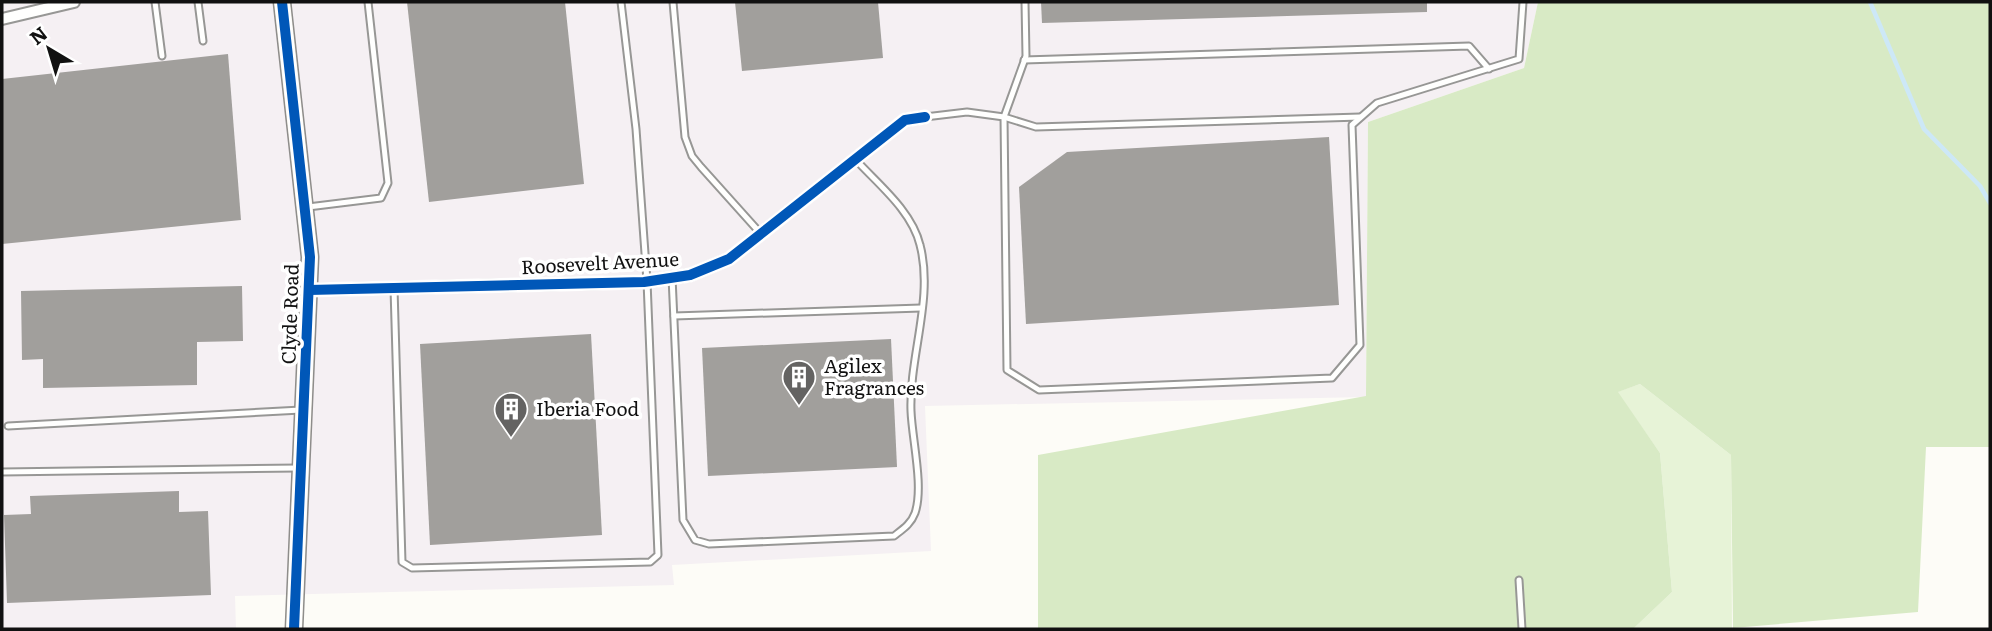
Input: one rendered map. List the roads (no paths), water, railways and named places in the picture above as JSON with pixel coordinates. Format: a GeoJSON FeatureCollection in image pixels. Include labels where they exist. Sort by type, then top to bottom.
{"type":"FeatureCollection","features":[{"type":"Feature","properties":{"kind":"street"},"geometry":{"type":"LineString","coordinates":[[2,19],[74,2]]}},
{"type":"Feature","properties":{"kind":"street","name":"Clyde Road"},"geometry":{"type":"LineString","coordinates":[[282,2],[304,207],[309,290],[294,629]]}},
{"type":"Feature","properties":{"kind":"street","name":"Roosevelt Avenue"},"geometry":{"type":"LineString","coordinates":[[309,290],[647,281],[690,275],[729,259],[905,120],[925,117]]}},
{"type":"Feature","properties":{"kind":"lane"},"geometry":{"type":"LineString","coordinates":[[155,2],[162,56]]}},
{"type":"Feature","properties":{"kind":"lane"},"geometry":{"type":"LineString","coordinates":[[198,2],[203,41]]}},
{"type":"Feature","properties":{"kind":"lane"},"geometry":{"type":"LineString","coordinates":[[304,207],[382,198],[388,183],[368,2]]}},
{"type":"Feature","properties":{"kind":"lane"},"geometry":{"type":"LineString","coordinates":[[394,288],[402,562],[412,568],[650,562],[658,555],[647,281],[636,129],[621,2]]}},
{"type":"Feature","properties":{"kind":"lane"},"geometry":{"type":"LineString","coordinates":[[673,2],[685,137],[692,156],[762,235]]}},
{"type":"Feature","properties":{"kind":"lane"},"geometry":{"type":"LineString","coordinates":[[1025,2],[1024,60],[1004,117],[1007,370],[1039,390],[1332,378],[1360,345],[1352,125],[1377,103],[1519,60],[1523,2]]}},
{"type":"Feature","properties":{"kind":"lane"},"geometry":{"type":"LineString","coordinates":[[1024,60],[1469,46],[1489,69]]}},
{"type":"Feature","properties":{"kind":"lane"},"geometry":{"type":"LineString","coordinates":[[925,117],[967,112],[1004,117],[1036,127],[1360,117]]}},
{"type":"Feature","properties":{"kind":"lane"},"geometry":{"type":"LineString","coordinates":[[672,277],[683,520],[695,540],[709,544],[894,536],[907,527],[915,513],[918,496],[911,408],[925,269],[920,242],[909,220],[856,160]]}},
{"type":"Feature","properties":{"kind":"lane"},"geometry":{"type":"LineString","coordinates":[[674,316],[920,308]]}},
{"type":"Feature","properties":{"kind":"lane"},"geometry":{"type":"LineString","coordinates":[[8,426],[304,410]]}},
{"type":"Feature","properties":{"kind":"lane"},"geometry":{"type":"LineString","coordinates":[[2,472],[301,468]]}},
{"type":"Feature","properties":{"kind":"lane"},"geometry":{"type":"LineString","coordinates":[[1519,580],[1522,629]]}},
{"type":"Feature","properties":{"kind":"waterway"},"geometry":{"type":"LineString","coordinates":[[1870,2],[1924,129],[1980,186],[1990,203]]}},
{"type":"Feature","properties":{"kind":"place","name":"Agilex Fragrances"},"geometry":{"type":"Point","coordinates":[799,407]}},
{"type":"Feature","properties":{"kind":"place","name":"Iberia Food"},"geometry":{"type":"Point","coordinates":[511,439]}}]}
